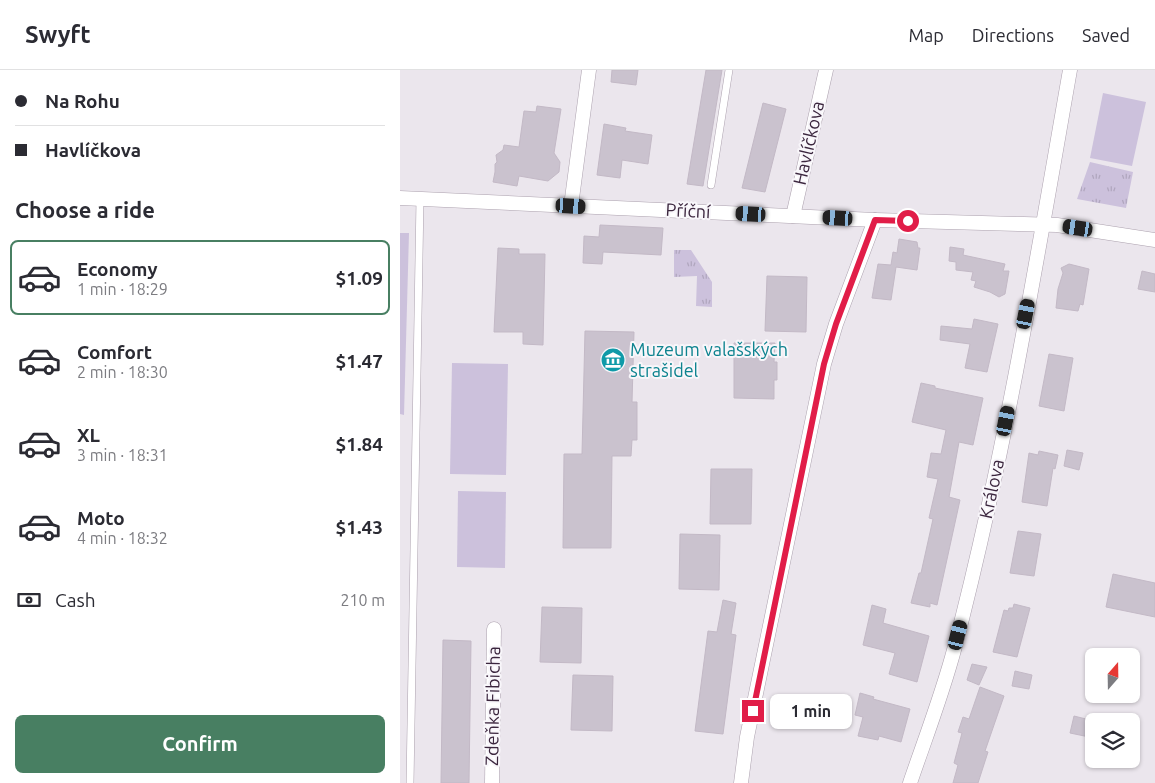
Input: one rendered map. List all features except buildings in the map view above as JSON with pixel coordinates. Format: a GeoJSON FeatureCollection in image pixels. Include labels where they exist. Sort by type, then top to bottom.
{"type":"FeatureCollection","features":[{"type":"Feature","properties":{"kind":"street"},"geometry":{"type":"LineString","coordinates":[[571,206],[589,70]]}},
{"type":"Feature","properties":{"kind":"street","name":"Havlíčkova"},"geometry":{"type":"LineString","coordinates":[[792,216],[826,70]]}},
{"type":"Feature","properties":{"kind":"street","name":"Králova"},"geometry":{"type":"LineString","coordinates":[[910,783],[953,652],[980,546],[1003,439],[1070,70]]}},
{"type":"Feature","properties":{"kind":"street","name":"Příční"},"geometry":{"type":"LineString","coordinates":[[400,198],[875,220],[1043,224],[1155,240]]}},
{"type":"Feature","properties":{"kind":"street"},"geometry":{"type":"LineString","coordinates":[[741,783],[748,737],[824,364],[836,324],[875,220]]}},
{"type":"Feature","properties":{"kind":"street","name":"Zdeňka Fibicha"},"geometry":{"type":"LineString","coordinates":[[492,783],[494,629]]}},
{"type":"Feature","properties":{"kind":"lane"},"geometry":{"type":"LineString","coordinates":[[711,185],[729,70]]}},
{"type":"Feature","properties":{"kind":"lane"},"geometry":{"type":"LineString","coordinates":[[410,783],[420,199]]}},
{"type":"Feature","properties":{"kind":"green space"},"geometry":{"type":"Polygon","coordinates":[[[1103,93],[1146,102],[1132,166],[1090,158],[1103,93]]]}},
{"type":"Feature","properties":{"kind":"green space"},"geometry":{"type":"Polygon","coordinates":[[[1090,162],[1133,172],[1126,208],[1077,199],[1090,162]]]}},
{"type":"Feature","properties":{"kind":"green space"},"geometry":{"type":"Polygon","coordinates":[[[400,233],[409,233],[404,415],[400,414],[400,233]]]}},
{"type":"Feature","properties":{"kind":"green space"},"geometry":{"type":"Polygon","coordinates":[[[674,250],[691,250],[712,282],[712,307],[696,306],[697,276],[674,277],[674,250]]]}},
{"type":"Feature","properties":{"kind":"green space"},"geometry":{"type":"Polygon","coordinates":[[[452,363],[508,364],[506,475],[450,474],[452,363]]]}},
{"type":"Feature","properties":{"kind":"green space"},"geometry":{"type":"Polygon","coordinates":[[[458,491],[506,492],[505,568],[457,567],[458,491]]]}},
{"type":"Feature","properties":{"kind":"place","name":"Muzeum valašských strašidel"},"geometry":{"type":"Point","coordinates":[613,360]}},
{"type":"Feature","properties":{"kind":"route"},"geometry":{"type":"LineString","coordinates":[[753,711],[824,364],[836,324],[875,220],[908,221]]}}]}
